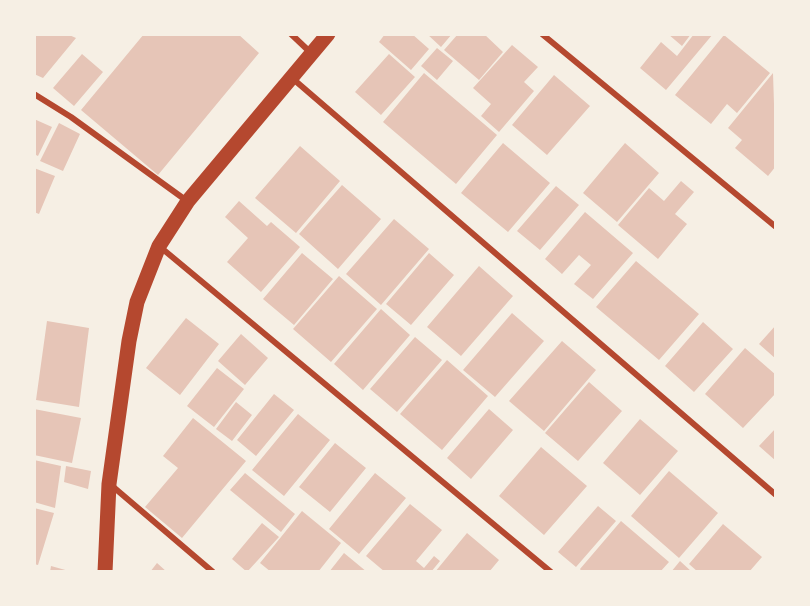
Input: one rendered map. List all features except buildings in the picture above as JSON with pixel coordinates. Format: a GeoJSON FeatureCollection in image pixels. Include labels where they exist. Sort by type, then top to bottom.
{"type":"FeatureCollection","features":[{"type":"Feature","properties":{"kind":"main road"},"geometry":{"type":"LineString","coordinates":[[105,572],[109,484],[133,321],[137,302],[159,246],[188,201],[328,34]]}},
{"type":"Feature","properties":{"kind":"street"},"geometry":{"type":"LineString","coordinates":[[291,34],[312,53]]}},
{"type":"Feature","properties":{"kind":"street"},"geometry":{"type":"LineString","coordinates":[[542,34],[776,227]]}},
{"type":"Feature","properties":{"kind":"street"},"geometry":{"type":"LineString","coordinates":[[291,77],[776,495]]}},
{"type":"Feature","properties":{"kind":"street"},"geometry":{"type":"LineString","coordinates":[[34,94],[81,123],[188,201]]}},
{"type":"Feature","properties":{"kind":"street"},"geometry":{"type":"LineString","coordinates":[[159,246],[551,572]]}},
{"type":"Feature","properties":{"kind":"street"},"geometry":{"type":"LineString","coordinates":[[109,484],[213,572]]}}]}
